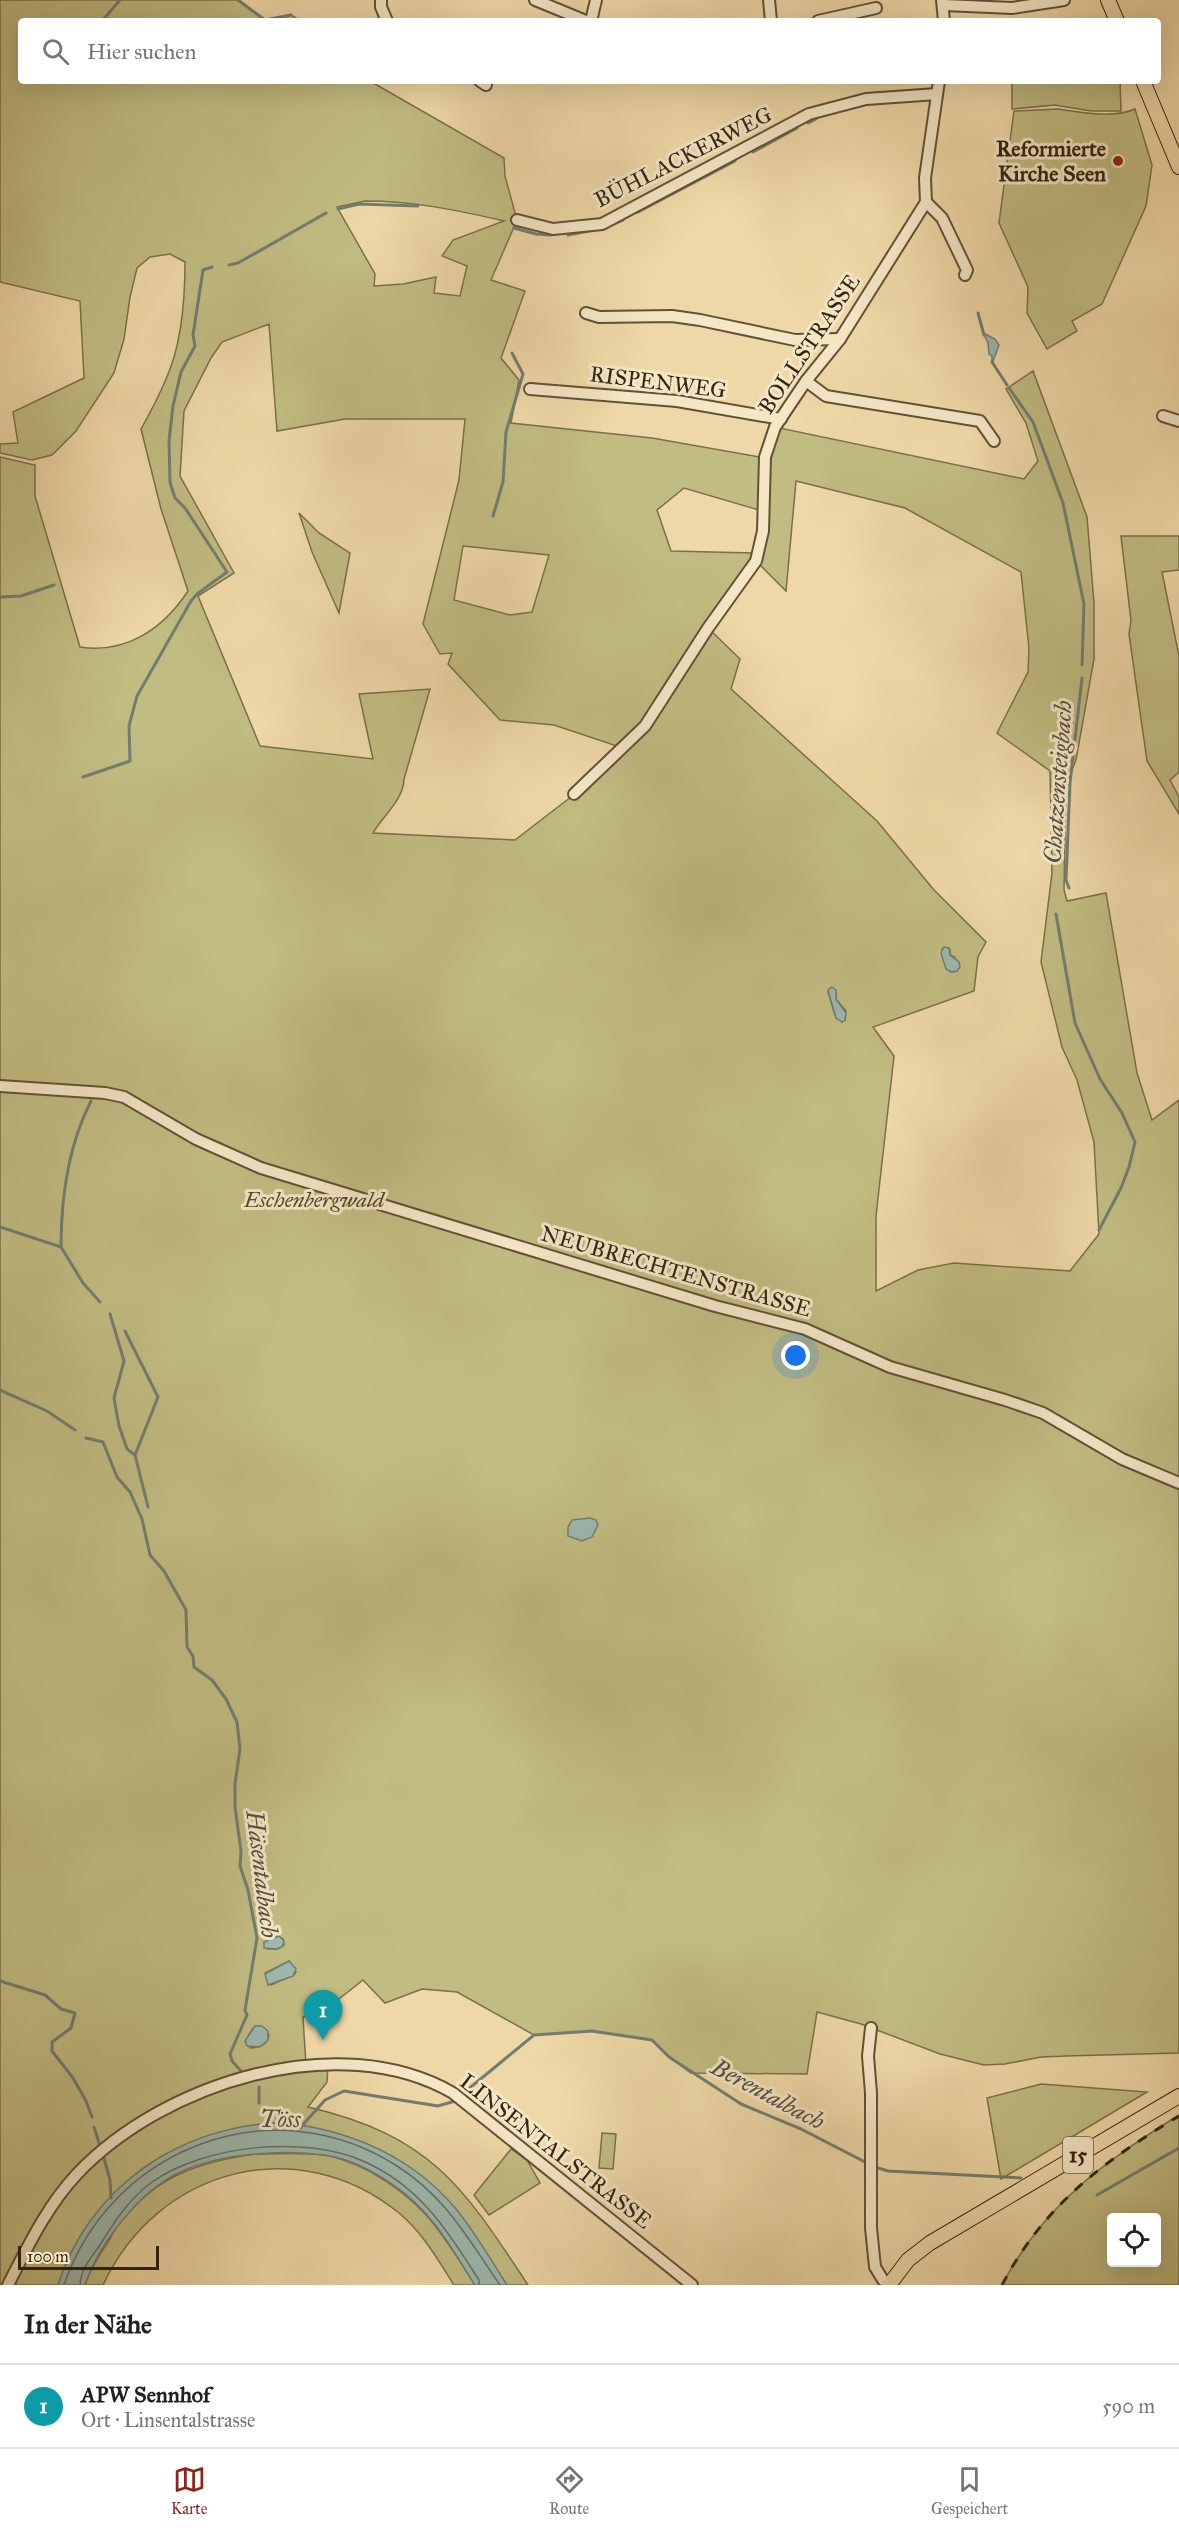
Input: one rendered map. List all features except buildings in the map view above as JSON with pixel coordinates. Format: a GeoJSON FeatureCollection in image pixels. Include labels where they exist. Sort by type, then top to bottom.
{"type":"FeatureCollection","features":[{"type":"Feature","properties":{"kind":"main road"},"geometry":{"type":"LineString","coordinates":[[1108,0],[1116,18]]}},
{"type":"Feature","properties":{"kind":"main road"},"geometry":{"type":"LineString","coordinates":[[1144,84],[1179,166]]}},
{"type":"Feature","properties":{"kind":"main road","name":"15"},"geometry":{"type":"LineString","coordinates":[[890,2284],[908,2260],[930,2243],[1179,2096]]}},
{"type":"Feature","properties":{"kind":"street"},"geometry":{"type":"LineString","coordinates":[[381,0],[386,18]]}},
{"type":"Feature","properties":{"kind":"street"},"geometry":{"type":"LineString","coordinates":[[535,0],[579,18]]}},
{"type":"Feature","properties":{"kind":"street"},"geometry":{"type":"LineString","coordinates":[[592,18],[596,0]]}},
{"type":"Feature","properties":{"kind":"street"},"geometry":{"type":"LineString","coordinates":[[769,0],[771,18]]}},
{"type":"Feature","properties":{"kind":"street"},"geometry":{"type":"LineString","coordinates":[[944,18],[943,3],[986,9],[1064,0]]}},
{"type":"Feature","properties":{"kind":"street"},"geometry":{"type":"LineString","coordinates":[[831,18],[876,8]]}},
{"type":"Feature","properties":{"kind":"street"},"geometry":{"type":"LineString","coordinates":[[938,84],[925,178],[926,202],[942,218],[967,270],[964,275]]}},
{"type":"Feature","properties":{"kind":"street","name":"BÜHLACKERWEG"},"geometry":{"type":"LineString","coordinates":[[517,220],[553,229],[602,224],[808,114],[866,99],[936,94]]}},
{"type":"Feature","properties":{"kind":"street","name":"BOLLSTRASSE"},"geometry":{"type":"LineString","coordinates":[[574,794],[645,726],[708,628],[756,561],[763,531],[765,457],[775,427],[806,381],[840,339],[926,202]]}},
{"type":"Feature","properties":{"kind":"street"},"geometry":{"type":"LineString","coordinates":[[586,313],[599,317],[672,316],[795,340],[840,339]]}},
{"type":"Feature","properties":{"kind":"street"},"geometry":{"type":"LineString","coordinates":[[806,381],[826,396],[980,421],[994,441]]}},
{"type":"Feature","properties":{"kind":"street","name":"RISPENWEG"},"geometry":{"type":"LineString","coordinates":[[530,389],[677,401],[781,419]]}},
{"type":"Feature","properties":{"kind":"street"},"geometry":{"type":"LineString","coordinates":[[1163,416],[1179,421]]}},
{"type":"Feature","properties":{"kind":"street","name":"NEUBRECHTENSTRASSE"},"geometry":{"type":"LineString","coordinates":[[0,1086],[118,1095],[208,1145],[261,1168],[715,1306],[796,1326],[890,1367],[1031,1408],[1122,1459],[1179,1483]]}},
{"type":"Feature","properties":{"kind":"street"},"geometry":{"type":"LineString","coordinates":[[871,2028],[868,2056],[871,2093],[871,2228],[875,2267],[883,2280],[890,2284]]}},
{"type":"Feature","properties":{"kind":"street","name":"LINSENTALSTRASSE"},"geometry":{"type":"LineString","coordinates":[[8,2285],[56,2199],[76,2174],[101,2152],[163,2110],[205,2091],[248,2077],[312,2066],[394,2069],[432,2081],[465,2101],[692,2285]]}},
{"type":"Feature","properties":{"kind":"green space","name":"Eschenbergwald"},"geometry":{"type":"Polygon","coordinates":[[[0,0],[238,0],[262,18],[18,18],[18,84],[375,84],[504,158],[505,176],[517,220],[491,280],[525,291],[501,358],[519,380],[511,423],[652,438],[765,458],[775,427],[1024,479],[1038,461],[1026,423],[1006,389],[1033,371],[1087,517],[1094,603],[1094,659],[1076,760],[1066,786],[1064,890],[1067,901],[1106,893],[1137,1073],[1152,1120],[1179,1100],[1179,2053],[1041,2057],[1005,2064],[984,2065],[940,2054],[861,2024],[817,2012],[807,2074],[691,2073],[669,2057],[652,2040],[592,2031],[534,2035],[457,1992],[422,1989],[385,2003],[363,1980],[330,2006],[303,2017],[306,2066],[328,2065],[327,2082],[308,2107],[350,2119],[385,2133],[414,2150],[439,2169],[462,2192],[483,2219],[528,2285],[507,2285],[464,2221],[439,2192],[409,2167],[378,2149],[344,2136],[306,2126],[274,2123],[235,2129],[191,2142],[140,2170],[119,2188],[83,2232],[58,2285],[0,2285],[0,457],[35,465],[35,496],[80,647],[113,647],[142,636],[167,617],[188,591],[161,509],[141,429],[163,385],[176,351],[183,306],[185,262],[170,254],[150,257],[137,268],[124,339],[114,373],[76,431],[52,455],[32,460],[0,453],[0,444],[18,443],[13,412],[84,378],[80,301],[0,282],[0,0]],[[365,201],[337,207],[375,274],[374,286],[403,284],[436,277],[434,293],[460,296],[467,266],[442,256],[453,240],[504,221],[418,204],[365,201]],[[269,324],[222,342],[211,358],[184,411],[180,476],[234,573],[198,596],[260,746],[373,759],[359,694],[430,689],[400,794],[373,833],[515,840],[567,800],[623,748],[554,725],[500,720],[448,664],[452,653],[440,654],[423,624],[459,480],[465,419],[345,419],[277,431],[269,324]],[[796,481],[786,591],[756,561],[763,531],[759,510],[684,488],[657,510],[671,551],[754,553],[708,628],[740,659],[731,689],[877,821],[934,890],[986,942],[978,957],[974,991],[873,1027],[894,1056],[876,1216],[876,1291],[918,1270],[954,1263],[1070,1271],[1099,1234],[1094,1142],[1077,1080],[1062,1047],[1041,962],[1052,873],[1050,771],[997,733],[1028,672],[1029,649],[1021,572],[905,508],[796,481]],[[463,546],[454,600],[510,615],[532,612],[549,555],[463,546]],[[942,949],[946,967],[951,972],[957,971],[955,957],[950,955],[950,950],[942,949]],[[836,991],[828,992],[836,1018],[845,1020],[846,1011],[836,999],[836,991]],[[278,1936],[264,1943],[267,1949],[278,1949],[284,1945],[283,1939],[278,1936]],[[289,1961],[265,1973],[271,1985],[294,1975],[296,1972],[289,1961]],[[259,2026],[253,2028],[246,2040],[250,2048],[264,2044],[269,2035],[263,2027],[259,2026]]]}},
{"type":"Feature","properties":{"kind":"green space","name":"Eschenbergwald"},"geometry":{"type":"Polygon","coordinates":[[[291,15],[296,18],[275,18],[291,15]]]}},
{"type":"Feature","properties":{"kind":"green space"},"geometry":{"type":"Polygon","coordinates":[[[1012,84],[1120,84],[1121,111],[1091,111],[1055,105],[1012,109],[1012,84]]]}},
{"type":"Feature","properties":{"kind":"green space"},"geometry":{"type":"Polygon","coordinates":[[[1058,109],[1117,114],[1135,109],[1152,165],[1146,206],[1102,304],[1072,321],[1077,331],[1047,349],[1027,313],[1028,287],[999,223],[1014,111],[1058,109]]]}},
{"type":"Feature","properties":{"kind":"green space"},"geometry":{"type":"Polygon","coordinates":[[[299,513],[319,533],[350,553],[339,613],[312,552],[299,513]]]}},
{"type":"Feature","properties":{"kind":"green space"},"geometry":{"type":"Polygon","coordinates":[[[1121,536],[1179,536],[1179,570],[1162,572],[1179,656],[1179,772],[1170,780],[1179,797],[1179,814],[1147,761],[1129,634],[1131,621],[1121,536]]]}},
{"type":"Feature","properties":{"kind":"green space"},"geometry":{"type":"Polygon","coordinates":[[[1041,2084],[1147,2092],[1001,2179],[987,2098],[1041,2084]]]}},
{"type":"Feature","properties":{"kind":"green space"},"geometry":{"type":"Polygon","coordinates":[[[1179,2115],[1179,2285],[1002,2285],[1019,2256],[1057,2208],[1078,2187],[1125,2150],[1179,2115]]]}},
{"type":"Feature","properties":{"kind":"green space"},"geometry":{"type":"Polygon","coordinates":[[[602,2133],[616,2134],[613,2169],[599,2168],[602,2133]]]}},
{"type":"Feature","properties":{"kind":"green space"},"geometry":{"type":"Polygon","coordinates":[[[511,2149],[527,2160],[540,2183],[489,2215],[474,2195],[511,2149]]]}},
{"type":"Feature","properties":{"kind":"green space"},"geometry":{"type":"Polygon","coordinates":[[[255,2154],[324,2155],[342,2159],[371,2172],[406,2196],[431,2221],[475,2285],[454,2285],[430,2247],[408,2221],[359,2188],[317,2173],[275,2169],[233,2174],[193,2189],[158,2213],[127,2245],[103,2285],[85,2285],[93,2266],[116,2228],[144,2196],[177,2175],[195,2168],[234,2157],[255,2154]]]}},
{"type":"Feature","properties":{"kind":"water"},"geometry":{"type":"Polygon","coordinates":[[[983,333],[995,339],[999,345],[992,364],[992,356],[989,354],[988,343],[983,333]]]}},
{"type":"Feature","properties":{"kind":"water"},"geometry":{"type":"Polygon","coordinates":[[[944,947],[949,948],[950,955],[959,962],[960,967],[957,971],[951,972],[946,969],[941,953],[944,947]]]}},
{"type":"Feature","properties":{"kind":"water"},"geometry":{"type":"Polygon","coordinates":[[[832,987],[836,990],[836,999],[846,1013],[845,1020],[842,1022],[836,1018],[828,990],[832,987]]]}},
{"type":"Feature","properties":{"kind":"water"},"geometry":{"type":"Polygon","coordinates":[[[590,1518],[596,1520],[598,1525],[592,1537],[582,1541],[568,1536],[568,1527],[572,1520],[590,1518]]]}},
{"type":"Feature","properties":{"kind":"water"},"geometry":{"type":"Polygon","coordinates":[[[279,1936],[284,1941],[282,1947],[264,1948],[264,1942],[279,1936]]]}},
{"type":"Feature","properties":{"kind":"water"},"geometry":{"type":"Polygon","coordinates":[[[289,1961],[296,1969],[293,1976],[268,1985],[265,1974],[289,1961]]]}},
{"type":"Feature","properties":{"kind":"water"},"geometry":{"type":"Polygon","coordinates":[[[255,2026],[262,2026],[268,2031],[268,2040],[260,2047],[247,2046],[245,2041],[255,2026]]]}},
{"type":"Feature","properties":{"kind":"water"},"geometry":{"type":"Polygon","coordinates":[[[280,2123],[330,2131],[354,2139],[377,2148],[420,2174],[456,2209],[483,2246],[507,2285],[475,2285],[430,2218],[408,2196],[379,2176],[352,2162],[333,2157],[307,2153],[270,2153],[213,2161],[180,2172],[165,2181],[136,2205],[123,2220],[100,2252],[85,2285],[58,2285],[72,2251],[91,2219],[115,2192],[143,2169],[174,2150],[207,2136],[243,2127],[280,2123]]]}},
{"type":"Feature","properties":{"kind":"waterway"},"geometry":{"type":"LineString","coordinates":[[105,18],[120,0]]}},
{"type":"Feature","properties":{"kind":"waterway"},"geometry":{"type":"LineString","coordinates":[[238,0],[262,18]]}},
{"type":"Feature","properties":{"kind":"waterway"},"geometry":{"type":"LineString","coordinates":[[275,18],[291,15]]}},
{"type":"Feature","properties":{"kind":"waterway"},"geometry":{"type":"LineString","coordinates":[[808,123],[816,119]]}},
{"type":"Feature","properties":{"kind":"waterway"},"geometry":{"type":"LineString","coordinates":[[753,152],[797,128]]}},
{"type":"Feature","properties":{"kind":"waterway"},"geometry":{"type":"LineString","coordinates":[[638,212],[735,161]]}},
{"type":"Feature","properties":{"kind":"waterway"},"geometry":{"type":"LineString","coordinates":[[338,209],[359,204],[418,206]]}},
{"type":"Feature","properties":{"kind":"waterway"},"geometry":{"type":"LineString","coordinates":[[229,265],[238,263],[326,213]]}},
{"type":"Feature","properties":{"kind":"waterway"},"geometry":{"type":"LineString","coordinates":[[608,226],[623,220]]}},
{"type":"Feature","properties":{"kind":"waterway"},"geometry":{"type":"LineString","coordinates":[[514,228],[536,234],[551,235]]}},
{"type":"Feature","properties":{"kind":"waterway"},"geometry":{"type":"LineString","coordinates":[[568,235],[599,229]]}},
{"type":"Feature","properties":{"kind":"waterway"},"geometry":{"type":"LineString","coordinates":[[83,777],[130,761],[129,726],[137,696],[191,601],[227,572],[185,508],[175,498],[170,482],[169,441],[173,406],[181,372],[195,346],[193,335],[203,270],[212,267]]}},
{"type":"Feature","properties":{"kind":"waterway","name":"Chatzensteigbach"},"geometry":{"type":"LineString","coordinates":[[978,313],[984,335]]}},
{"type":"Feature","properties":{"kind":"waterway"},"geometry":{"type":"LineString","coordinates":[[493,516],[503,482],[506,432],[523,374],[512,353]]}},
{"type":"Feature","properties":{"kind":"waterway","name":"Chatzensteigbach"},"geometry":{"type":"LineString","coordinates":[[992,362],[1007,385]]}},
{"type":"Feature","properties":{"kind":"waterway","name":"Chatzensteigbach"},"geometry":{"type":"LineString","coordinates":[[1009,388],[1033,422],[1063,503],[1084,604],[1082,665]]}},
{"type":"Feature","properties":{"kind":"waterway"},"geometry":{"type":"LineString","coordinates":[[0,597],[21,596],[54,585]]}},
{"type":"Feature","properties":{"kind":"waterway","name":"Chatzensteigbach"},"geometry":{"type":"LineString","coordinates":[[1069,888],[1066,880],[1070,783],[1082,678]]}},
{"type":"Feature","properties":{"kind":"waterway","name":"Chatzensteigbach"},"geometry":{"type":"LineString","coordinates":[[1056,914],[1075,1023],[1100,1079],[1122,1113],[1135,1142],[1121,1188],[1099,1230]]}},
{"type":"Feature","properties":{"kind":"waterway"},"geometry":{"type":"LineString","coordinates":[[61,1247],[62,1210],[67,1172],[83,1118],[91,1101]]}},
{"type":"Feature","properties":{"kind":"waterway","name":"Häsentalbach"},"geometry":{"type":"LineString","coordinates":[[0,1227],[61,1247],[83,1283],[100,1302]]}},
{"type":"Feature","properties":{"kind":"waterway","name":"Häsentalbach"},"geometry":{"type":"LineString","coordinates":[[110,1314],[124,1361],[114,1398],[119,1426],[127,1449],[135,1455]]}},
{"type":"Feature","properties":{"kind":"waterway","name":"Häsentalbach"},"geometry":{"type":"LineString","coordinates":[[125,1331],[158,1397],[135,1455],[148,1507]]}},
{"type":"Feature","properties":{"kind":"waterway","name":"Häsentalbach"},"geometry":{"type":"LineString","coordinates":[[0,1390],[47,1411],[75,1430]]}},
{"type":"Feature","properties":{"kind":"waterway","name":"Häsentalbach"},"geometry":{"type":"LineString","coordinates":[[86,1438],[103,1442],[117,1477],[130,1492],[142,1519],[150,1555],[164,1571],[186,1610],[187,1647],[193,1656],[194,1667],[212,1680],[226,1699],[237,1722],[240,1749],[235,1784],[235,1807],[241,1851],[240,1866],[248,1890],[257,1938],[245,2010],[247,2015],[230,2054],[232,2061],[241,2071]]}},
{"type":"Feature","properties":{"kind":"waterway"},"geometry":{"type":"LineString","coordinates":[[0,1981],[45,1995],[61,2009],[75,2013],[71,2028],[52,2042],[52,2051],[73,2078],[92,2117]]}},
{"type":"Feature","properties":{"kind":"waterway","name":"Berentalbach"},"geometry":{"type":"LineString","coordinates":[[466,2091],[534,2035],[592,2031],[652,2040],[669,2057],[741,2104],[801,2129],[867,2163]]}},
{"type":"Feature","properties":{"kind":"waterway","name":"Häsentalbach"},"geometry":{"type":"LineString","coordinates":[[259,2087],[259,2103]]}},
{"type":"Feature","properties":{"kind":"waterway","name":"Berentalbach"},"geometry":{"type":"LineString","coordinates":[[300,2128],[325,2100],[344,2091],[438,2106],[455,2101]]}},
{"type":"Feature","properties":{"kind":"waterway"},"geometry":{"type":"LineString","coordinates":[[94,2127],[101,2149]]}},
{"type":"Feature","properties":{"kind":"waterway","name":"Berentalbach"},"geometry":{"type":"LineString","coordinates":[[1097,2195],[1179,2148]]}},
{"type":"Feature","properties":{"kind":"waterway"},"geometry":{"type":"LineString","coordinates":[[103,2155],[110,2180],[111,2198]]}},
{"type":"Feature","properties":{"kind":"waterway","name":"Berentalbach"},"geometry":{"type":"LineString","coordinates":[[875,2167],[888,2171],[1021,2178]]}},
{"type":"Feature","properties":{"kind":"railway"},"geometry":{"type":"LineString","coordinates":[[1002,2285],[1037,2231],[1078,2187],[1126,2150],[1179,2116]]}},
{"type":"Feature","properties":{"kind":"place","name":"Reformierte Kirche Seen"},"geometry":{"type":"Point","coordinates":[1118,161]}},
{"type":"Feature","properties":{"kind":"place","name":"APW Sennhof"},"geometry":{"type":"Point","coordinates":[323,2040]}},
{"type":"Feature","properties":{"kind":"water label","name":"Töss"},"geometry":{"type":"Point","coordinates":[280,2119]}}]}
